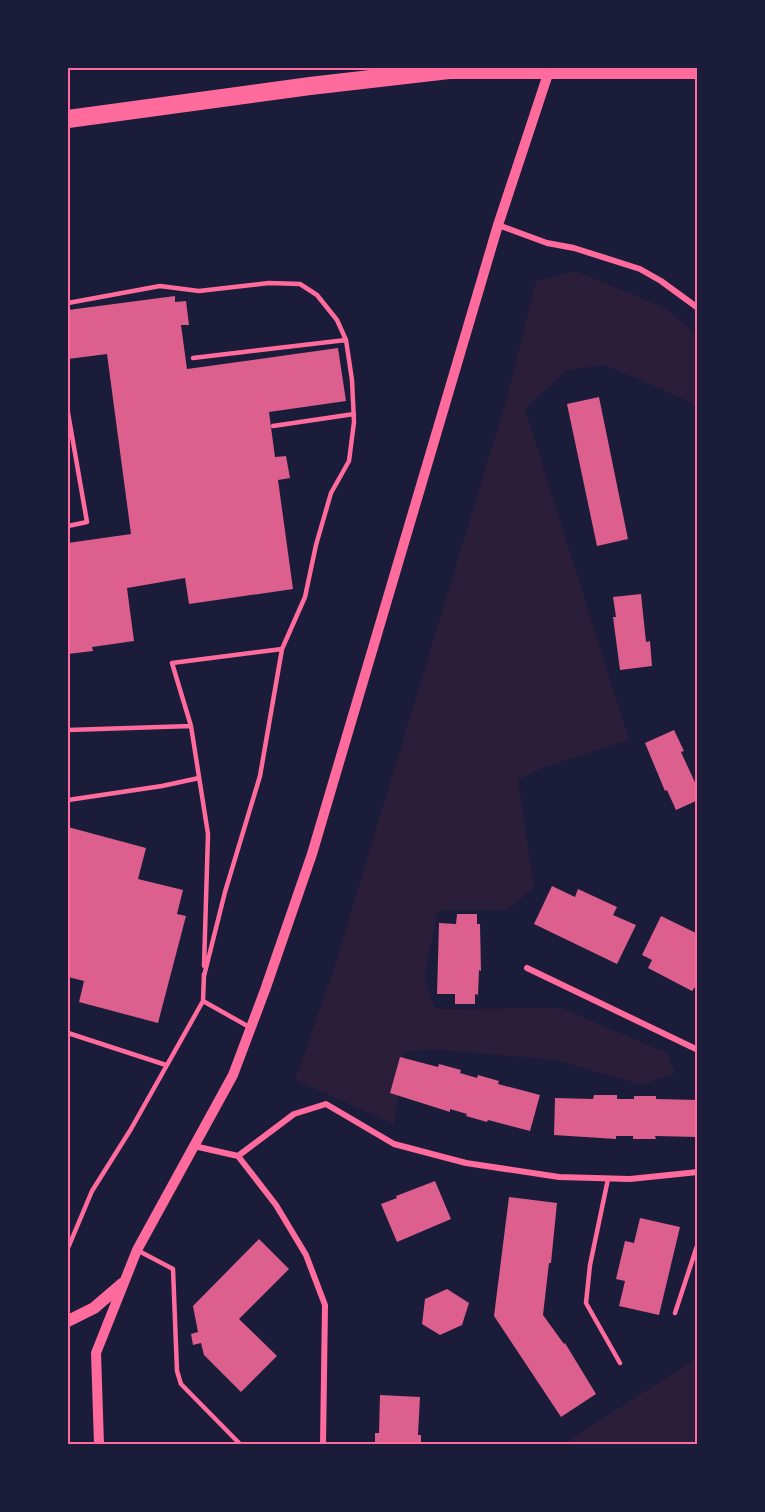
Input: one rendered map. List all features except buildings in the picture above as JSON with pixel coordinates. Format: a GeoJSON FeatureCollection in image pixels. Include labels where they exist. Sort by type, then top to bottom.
{"type":"FeatureCollection","features":[{"type":"Feature","properties":{"kind":"highway"},"geometry":{"type":"LineString","coordinates":[[68,119],[310,86],[449,70],[698,69]]}},
{"type":"Feature","properties":{"kind":"main road"},"geometry":{"type":"LineString","coordinates":[[68,1321],[94,1308],[122,1284]]}},
{"type":"Feature","properties":{"kind":"street"},"geometry":{"type":"LineString","coordinates":[[99,1444],[96,1353],[137,1250],[233,1075],[251,1028],[312,854],[498,225],[550,68]]}},
{"type":"Feature","properties":{"kind":"street"},"geometry":{"type":"LineString","coordinates":[[498,225],[547,243],[574,248],[640,269],[662,281],[698,308]]}},
{"type":"Feature","properties":{"kind":"street"},"geometry":{"type":"LineString","coordinates":[[527,968],[698,1050]]}},
{"type":"Feature","properties":{"kind":"street"},"geometry":{"type":"LineString","coordinates":[[238,1156],[294,1114],[326,1104],[394,1144],[466,1163],[559,1177],[608,1179],[686,1175],[698,1172]]}},
{"type":"Feature","properties":{"kind":"street"},"geometry":{"type":"LineString","coordinates":[[194,1146],[238,1156],[276,1206],[306,1255],[325,1305],[323,1444]]}},
{"type":"Feature","properties":{"kind":"lane"},"geometry":{"type":"LineString","coordinates":[[68,303],[160,286],[199,291],[269,283],[300,284],[317,295],[337,320],[346,340],[354,414],[349,460],[331,493],[316,545],[305,597],[282,649],[260,776],[225,892],[204,976]]}},
{"type":"Feature","properties":{"kind":"lane"},"geometry":{"type":"LineString","coordinates":[[193,358],[346,340]]}},
{"type":"Feature","properties":{"kind":"lane"},"geometry":{"type":"LineString","coordinates":[[68,413],[87,522],[68,526]]}},
{"type":"Feature","properties":{"kind":"lane"},"geometry":{"type":"LineString","coordinates":[[273,426],[354,414]]}},
{"type":"Feature","properties":{"kind":"lane"},"geometry":{"type":"LineString","coordinates":[[68,1248],[92,1191],[131,1129],[203,1001],[208,834],[191,726],[172,663],[282,649]]}},
{"type":"Feature","properties":{"kind":"lane"},"geometry":{"type":"LineString","coordinates":[[68,730],[191,726]]}},
{"type":"Feature","properties":{"kind":"lane"},"geometry":{"type":"LineString","coordinates":[[68,800],[199,778]]}},
{"type":"Feature","properties":{"kind":"lane"},"geometry":{"type":"LineString","coordinates":[[203,1001],[251,1028]]}},
{"type":"Feature","properties":{"kind":"lane"},"geometry":{"type":"LineString","coordinates":[[68,1033],[166,1065]]}},
{"type":"Feature","properties":{"kind":"lane"},"geometry":{"type":"LineString","coordinates":[[608,1179],[590,1264],[586,1303],[620,1363]]}},
{"type":"Feature","properties":{"kind":"lane"},"geometry":{"type":"LineString","coordinates":[[675,1313],[698,1243]]}},
{"type":"Feature","properties":{"kind":"lane"},"geometry":{"type":"LineString","coordinates":[[137,1250],[173,1269],[177,1371],[181,1384],[240,1444]]}},
{"type":"Feature","properties":{"kind":"shaded area"},"geometry":{"type":"Polygon","coordinates":[[[576,271],[667,309],[697,336],[697,409],[688,401],[605,365],[567,370],[525,409],[629,740],[544,767],[518,780],[534,888],[507,910],[438,910],[424,977],[435,1009],[561,1008],[667,1053],[675,1073],[642,1085],[556,1060],[442,1050],[405,1051],[394,1124],[295,1080],[334,968],[508,394],[536,281],[576,271]]]}},
{"type":"Feature","properties":{"kind":"shaded area"},"geometry":{"type":"Polygon","coordinates":[[[697,1358],[697,1444],[563,1444],[697,1358]]]}}]}
